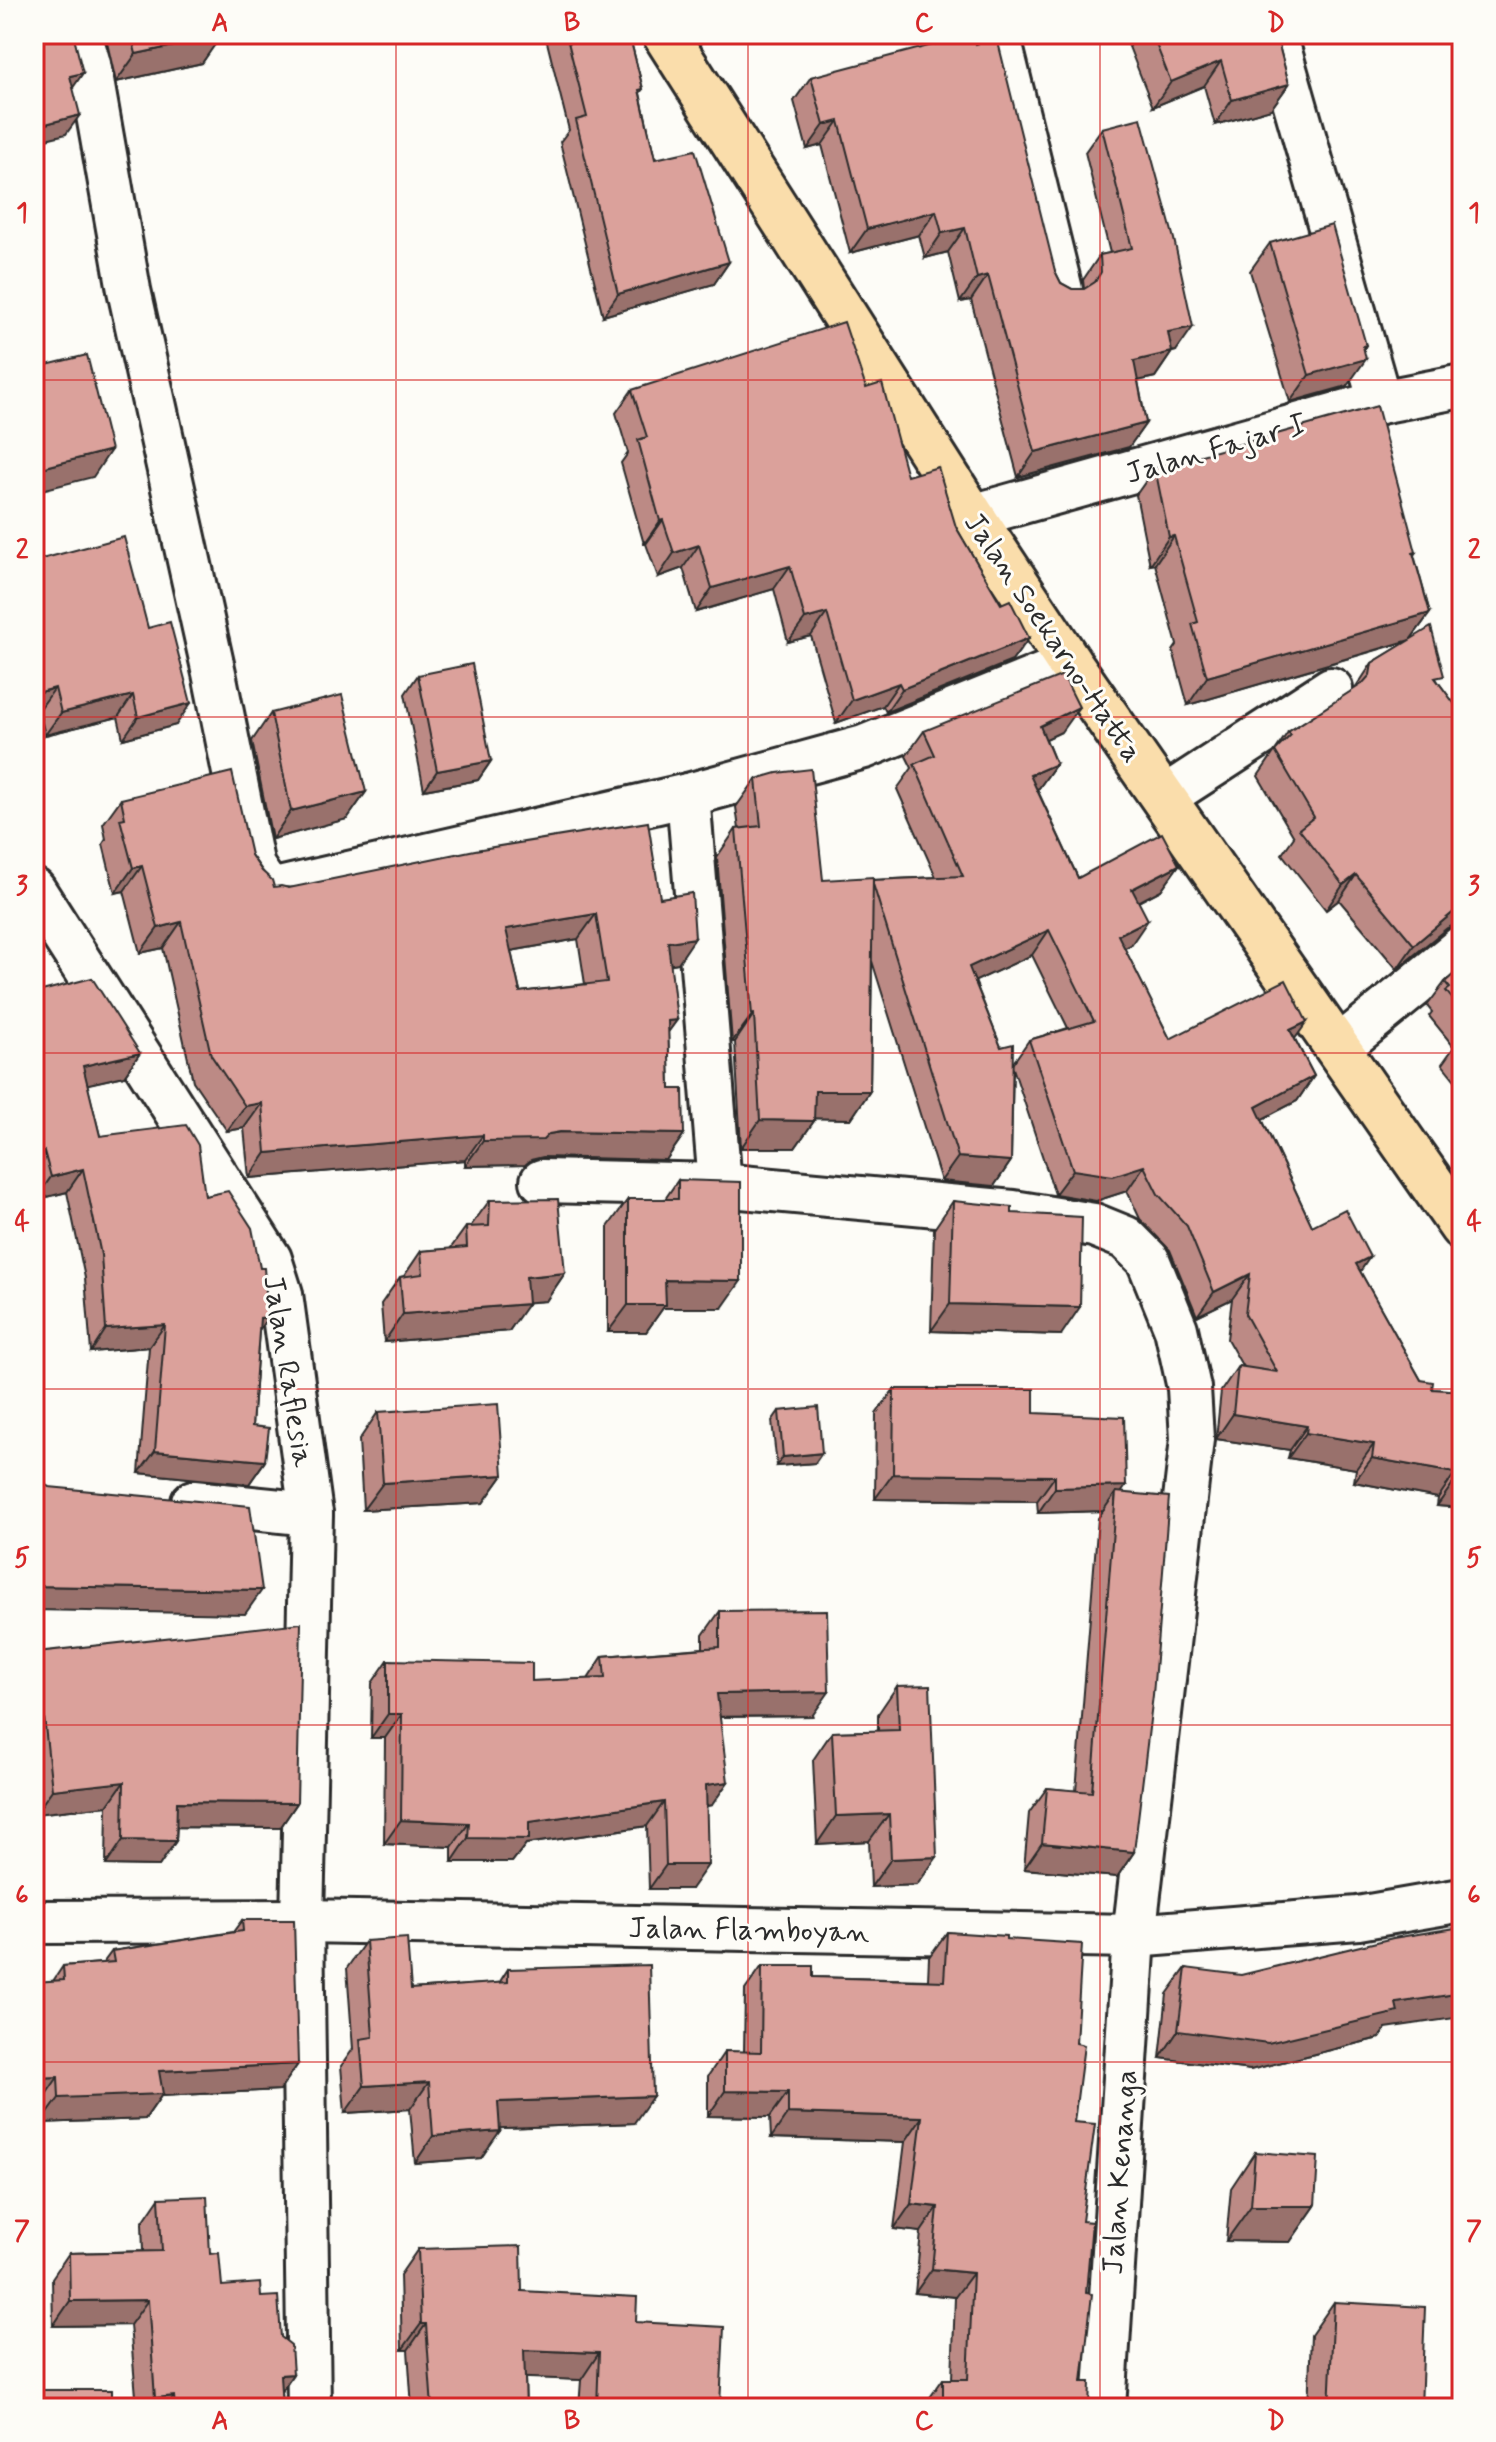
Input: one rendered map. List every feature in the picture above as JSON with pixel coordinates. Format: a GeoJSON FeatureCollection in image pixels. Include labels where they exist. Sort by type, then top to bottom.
{"type":"FeatureCollection","features":[{"type":"Feature","properties":{"kind":"main road","name":"Jalan Soekarno-Hatta"},"geometry":{"type":"LineString","coordinates":[[665,34],[972,516],[1070,664],[1462,1227]]}},
{"type":"Feature","properties":{"kind":"street"},"geometry":{"type":"LineString","coordinates":[[80,34],[89,64],[129,290],[214,673],[253,867],[264,883],[275,890],[688,795],[864,747],[1070,664]]}},
{"type":"Feature","properties":{"kind":"street"},"geometry":{"type":"LineString","coordinates":[[998,34],[1061,290]]}},
{"type":"Feature","properties":{"kind":"street"},"geometry":{"type":"LineString","coordinates":[[1275,34],[1380,402]]}},
{"type":"Feature","properties":{"kind":"street","name":"Jalan Fajar I"},"geometry":{"type":"LineString","coordinates":[[972,516],[1380,402],[1462,386]]}},
{"type":"Feature","properties":{"kind":"street"},"geometry":{"type":"LineString","coordinates":[[1163,798],[1331,689]]}},
{"type":"Feature","properties":{"kind":"street"},"geometry":{"type":"LineString","coordinates":[[688,795],[720,1185]]}},
{"type":"Feature","properties":{"kind":"street","name":"Jalan Raflesia"},"geometry":{"type":"LineString","coordinates":[[34,890],[270,1259],[281,1294],[311,1514],[302,1921],[309,2408]]}},
{"type":"Feature","properties":{"kind":"street"},"geometry":{"type":"LineString","coordinates":[[1338,1048],[1462,947]]}},
{"type":"Feature","properties":{"kind":"street","name":"Jalan Kenanga"},"geometry":{"type":"LineString","coordinates":[[542,1181],[720,1185],[1013,1212],[1094,1225],[1126,1238],[1148,1260],[1176,1329],[1189,1388],[1192,1439],[1134,1936],[1104,2408]]}},
{"type":"Feature","properties":{"kind":"street"},"geometry":{"type":"LineString","coordinates":[[157,1499],[311,1514]]}},
{"type":"Feature","properties":{"kind":"street","name":"Jalan Flamboyan"},"geometry":{"type":"LineString","coordinates":[[34,1922],[302,1921],[1134,1936],[1358,1918],[1462,1900]]}},
{"type":"Feature","properties":{"kind":"building"},"geometry":{"type":"Polygon","coordinates":[[[73,34],[83,73],[70,76],[80,115],[34,127],[34,35],[73,34]]]}},
{"type":"Feature","properties":{"kind":"building"},"geometry":{"type":"Polygon","coordinates":[[[131,34],[221,34],[221,36],[136,54],[131,34]]]}},
{"type":"Feature","properties":{"kind":"building"},"geometry":{"type":"Polygon","coordinates":[[[566,34],[629,34],[643,89],[639,90],[655,159],[695,150],[729,262],[618,294],[576,120],[587,117],[566,34]]]}},
{"type":"Feature","properties":{"kind":"building"},"geometry":{"type":"Polygon","coordinates":[[[974,34],[976,44],[997,38],[1055,271],[1061,283],[1072,289],[1084,289],[1095,282],[1101,272],[1100,255],[1132,248],[1102,128],[1141,118],[1174,239],[1193,327],[1168,332],[1172,352],[1134,361],[1146,423],[1035,452],[988,275],[977,278],[965,228],[942,233],[936,211],[867,229],[839,121],[824,125],[811,77],[974,34]]]}},
{"type":"Feature","properties":{"kind":"building"},"geometry":{"type":"Polygon","coordinates":[[[1152,34],[1276,34],[1289,84],[1232,100],[1221,61],[1171,82],[1152,34]]]}},
{"type":"Feature","properties":{"kind":"building"},"geometry":{"type":"Polygon","coordinates":[[[1332,225],[1366,345],[1363,346],[1366,359],[1309,375],[1270,243],[1332,225]]]}},
{"type":"Feature","properties":{"kind":"building"},"geometry":{"type":"Polygon","coordinates":[[[844,322],[866,388],[882,383],[907,476],[938,467],[956,527],[1001,604],[1010,600],[1029,638],[902,689],[899,683],[852,700],[827,613],[805,619],[790,566],[712,588],[699,545],[674,553],[663,520],[660,521],[638,440],[647,437],[632,390],[844,322]]]}},
{"type":"Feature","properties":{"kind":"building"},"geometry":{"type":"Polygon","coordinates":[[[87,355],[111,450],[34,470],[34,368],[87,355]]]}},
{"type":"Feature","properties":{"kind":"building"},"geometry":{"type":"Polygon","coordinates":[[[1377,406],[1430,613],[1207,677],[1192,624],[1198,622],[1174,536],[1169,537],[1155,468],[1377,406]]]}},
{"type":"Feature","properties":{"kind":"building"},"geometry":{"type":"Polygon","coordinates":[[[124,537],[148,628],[170,622],[191,703],[138,717],[133,695],[61,713],[55,688],[37,693],[34,681],[34,561],[124,537]]]}},
{"type":"Feature","properties":{"kind":"building"},"geometry":{"type":"Polygon","coordinates":[[[1431,627],[1444,676],[1435,678],[1462,714],[1462,905],[1414,945],[1356,875],[1343,885],[1299,829],[1314,817],[1275,751],[1291,735],[1288,732],[1362,684],[1370,675],[1372,663],[1431,627]]]}},
{"type":"Feature","properties":{"kind":"building"},"geometry":{"type":"Polygon","coordinates":[[[472,664],[491,761],[437,771],[418,675],[472,664]]]}},
{"type":"Feature","properties":{"kind":"building"},"geometry":{"type":"Polygon","coordinates":[[[1063,675],[1079,707],[1040,726],[1056,764],[1030,775],[1078,878],[1162,833],[1179,865],[1132,889],[1148,920],[1118,935],[1170,1039],[1286,980],[1307,1022],[1290,1030],[1314,1076],[1256,1107],[1312,1226],[1345,1209],[1370,1257],[1356,1264],[1421,1380],[1433,1382],[1432,1389],[1462,1391],[1462,1482],[1454,1482],[1455,1473],[1372,1458],[1374,1444],[1306,1433],[1307,1426],[1233,1414],[1238,1366],[1277,1372],[1245,1314],[1250,1274],[1214,1292],[1187,1226],[1158,1194],[1144,1166],[1113,1176],[1073,1170],[1029,1040],[1094,1021],[1049,930],[969,967],[1001,1047],[1013,1044],[1011,1161],[958,1157],[873,880],[963,876],[914,764],[935,755],[924,731],[1063,675]]]}},
{"type":"Feature","properties":{"kind":"building"},"geometry":{"type":"Polygon","coordinates":[[[342,695],[366,792],[291,811],[271,713],[342,695]]]}},
{"type":"Feature","properties":{"kind":"building"},"geometry":{"type":"Polygon","coordinates":[[[811,769],[823,880],[873,877],[870,1091],[815,1091],[814,1121],[760,1120],[754,1014],[736,829],[761,826],[756,779],[811,769]]]}},
{"type":"Feature","properties":{"kind":"building"},"geometry":{"type":"Polygon","coordinates":[[[232,772],[251,855],[272,880],[274,887],[289,888],[475,850],[648,822],[660,898],[692,893],[695,938],[668,942],[677,1020],[668,1021],[670,1089],[683,1089],[684,1134],[560,1132],[549,1134],[543,1140],[483,1141],[483,1135],[266,1153],[262,1103],[245,1106],[211,1055],[181,922],[158,928],[142,866],[133,868],[120,819],[125,818],[121,799],[232,772]],[[596,914],[506,929],[520,992],[607,982],[596,914]]]}},
{"type":"Feature","properties":{"kind":"building"},"geometry":{"type":"Polygon","coordinates":[[[1462,967],[1462,1011],[1446,991],[1450,988],[1445,982],[1462,967]]]}},
{"type":"Feature","properties":{"kind":"building"},"geometry":{"type":"Polygon","coordinates":[[[92,978],[140,1053],[83,1066],[100,1136],[186,1125],[198,1145],[205,1196],[228,1191],[252,1228],[260,1268],[264,1268],[268,1317],[260,1318],[252,1426],[269,1428],[265,1461],[155,1451],[165,1325],[106,1329],[101,1255],[83,1169],[51,1177],[44,1151],[34,1154],[34,993],[92,978]]]}},
{"type":"Feature","properties":{"kind":"building"},"geometry":{"type":"Polygon","coordinates":[[[678,1180],[741,1182],[741,1281],[665,1280],[666,1305],[628,1305],[628,1199],[678,1199],[678,1180]]]}},
{"type":"Feature","properties":{"kind":"building"},"geometry":{"type":"Polygon","coordinates":[[[558,1199],[565,1273],[526,1277],[528,1304],[403,1314],[400,1277],[423,1274],[421,1251],[467,1247],[466,1227],[489,1226],[490,1200],[558,1199]]]}},
{"type":"Feature","properties":{"kind":"building"},"geometry":{"type":"Polygon","coordinates":[[[953,1201],[1012,1207],[1012,1213],[1082,1217],[1080,1307],[950,1304],[953,1201]]]}},
{"type":"Feature","properties":{"kind":"building"},"geometry":{"type":"Polygon","coordinates":[[[894,1389],[1034,1389],[1034,1413],[1124,1417],[1126,1486],[1055,1488],[1055,1476],[893,1474],[894,1389]]]}},
{"type":"Feature","properties":{"kind":"building"},"geometry":{"type":"Polygon","coordinates":[[[498,1404],[503,1475],[383,1483],[378,1412],[498,1404]]]}},
{"type":"Feature","properties":{"kind":"building"},"geometry":{"type":"Polygon","coordinates":[[[818,1407],[822,1453],[783,1457],[779,1411],[818,1407]]]}},
{"type":"Feature","properties":{"kind":"building"},"geometry":{"type":"Polygon","coordinates":[[[34,1479],[49,1487],[250,1506],[262,1590],[34,1586],[34,1479]]]}},
{"type":"Feature","properties":{"kind":"building"},"geometry":{"type":"Polygon","coordinates":[[[1116,1492],[1169,1497],[1153,1695],[1134,1852],[1042,1843],[1047,1788],[1092,1792],[1116,1492]]]}},
{"type":"Feature","properties":{"kind":"building"},"geometry":{"type":"Polygon","coordinates":[[[827,1610],[829,1692],[717,1694],[728,1782],[706,1785],[708,1865],[666,1865],[664,1802],[529,1822],[529,1839],[468,1838],[469,1823],[401,1820],[402,1714],[388,1714],[388,1660],[532,1663],[532,1681],[605,1678],[603,1656],[720,1647],[720,1611],[827,1610]]]}},
{"type":"Feature","properties":{"kind":"building"},"geometry":{"type":"Polygon","coordinates":[[[301,1623],[297,1803],[177,1802],[176,1841],[123,1840],[124,1782],[52,1790],[37,1652],[301,1623]]]}},
{"type":"Feature","properties":{"kind":"building"},"geometry":{"type":"Polygon","coordinates":[[[930,1685],[937,1857],[891,1859],[889,1814],[836,1816],[832,1732],[899,1730],[897,1686],[930,1685]]]}},
{"type":"Feature","properties":{"kind":"building"},"geometry":{"type":"Polygon","coordinates":[[[242,1920],[294,1920],[298,2064],[159,2071],[163,2094],[59,2098],[58,2077],[34,2078],[34,1982],[64,1980],[63,1966],[114,1962],[112,1951],[243,1931],[242,1920]]]}},
{"type":"Feature","properties":{"kind":"building"},"geometry":{"type":"Polygon","coordinates":[[[1462,1927],[1462,1993],[1396,2003],[1398,2012],[1268,2043],[1178,2031],[1186,1968],[1241,1975],[1393,1938],[1462,1927]]]}},
{"type":"Feature","properties":{"kind":"building"},"geometry":{"type":"Polygon","coordinates":[[[947,1932],[1082,1944],[1076,2043],[1084,2045],[1074,2122],[1095,2124],[1082,2221],[1092,2222],[1086,2293],[1092,2294],[1082,2382],[1090,2382],[1089,2408],[943,2408],[943,2379],[968,2379],[973,2273],[932,2269],[938,2207],[911,2204],[922,2117],[788,2113],[788,2092],[725,2091],[725,2051],[761,2052],[762,1966],[813,1966],[813,1977],[944,1981],[947,1932]]]}},
{"type":"Feature","properties":{"kind":"building"},"geometry":{"type":"Polygon","coordinates":[[[407,1938],[411,1989],[508,1982],[508,1969],[649,1965],[653,2096],[498,2102],[500,2131],[433,2136],[429,2082],[364,2086],[360,2039],[373,2037],[366,1941],[407,1938]]]}},
{"type":"Feature","properties":{"kind":"building"},"geometry":{"type":"Polygon","coordinates":[[[1255,2152],[1318,2157],[1315,2206],[1251,2206],[1255,2152]]]}},
{"type":"Feature","properties":{"kind":"building"},"geometry":{"type":"Polygon","coordinates":[[[207,2196],[210,2254],[219,2253],[222,2286],[260,2283],[261,2297],[278,2296],[281,2337],[291,2345],[293,2374],[280,2375],[282,2408],[175,2408],[174,2396],[155,2398],[148,2300],[70,2301],[69,2253],[162,2251],[159,2198],[207,2196]]]}},
{"type":"Feature","properties":{"kind":"building"},"geometry":{"type":"Polygon","coordinates":[[[521,2246],[522,2291],[637,2297],[636,2322],[724,2327],[720,2405],[768,2408],[597,2408],[599,2353],[524,2350],[526,2408],[432,2408],[426,2324],[421,2324],[418,2249],[521,2246]]]}},
{"type":"Feature","properties":{"kind":"building"},"geometry":{"type":"Polygon","coordinates":[[[1334,2302],[1425,2307],[1421,2408],[1329,2408],[1334,2302]]]}},
{"type":"Feature","properties":{"kind":"building"},"geometry":{"type":"Polygon","coordinates":[[[40,2390],[112,2390],[112,2408],[40,2408],[40,2390]]]}}]}
